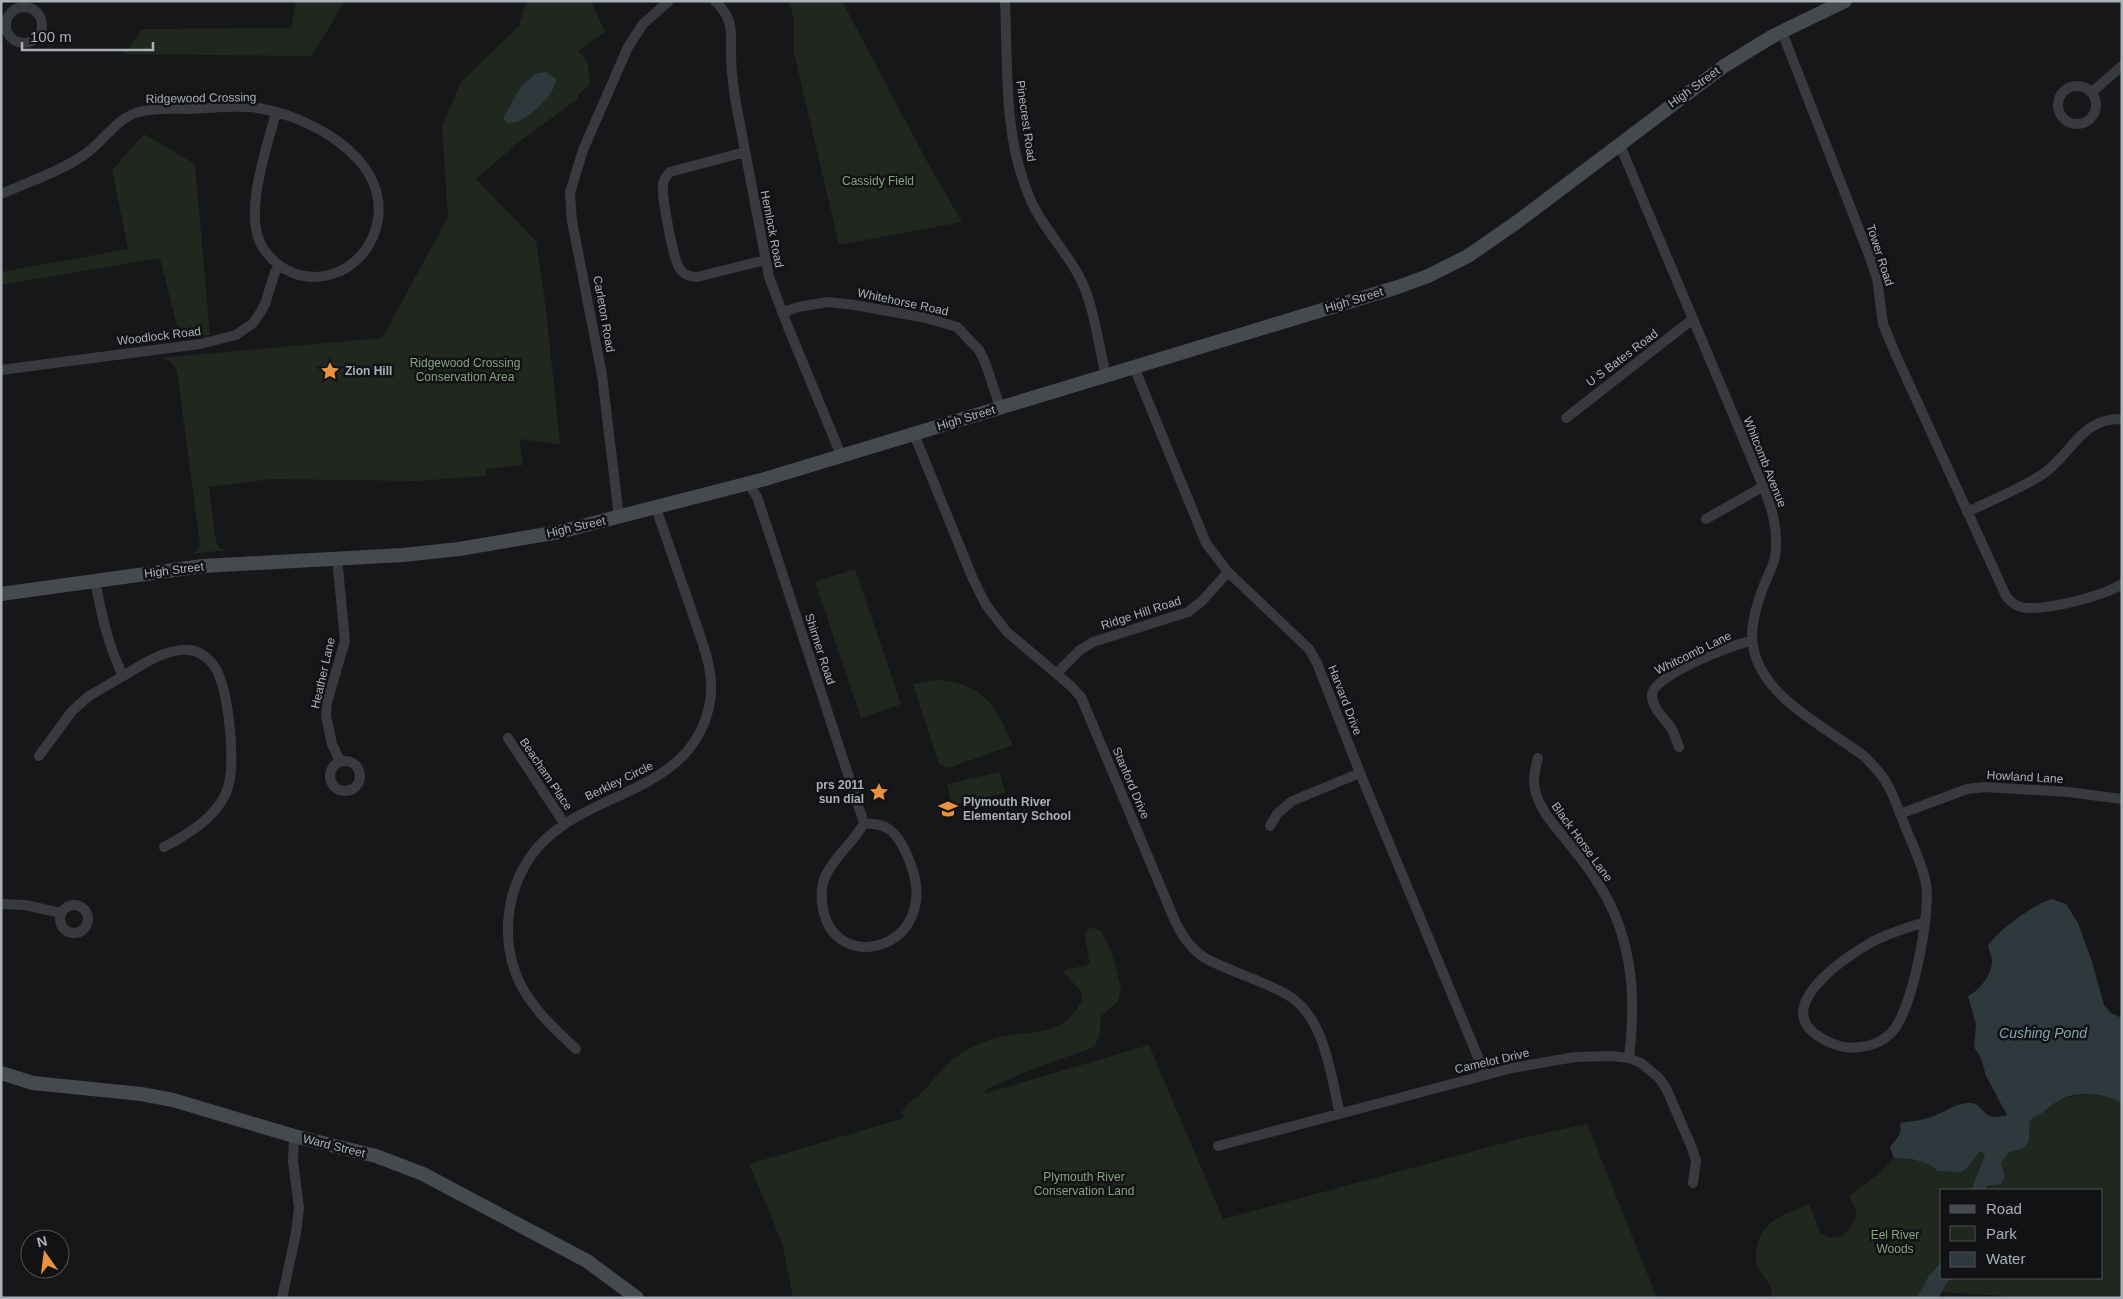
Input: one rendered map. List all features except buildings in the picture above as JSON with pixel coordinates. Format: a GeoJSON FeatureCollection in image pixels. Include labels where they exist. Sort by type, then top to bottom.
{"type":"FeatureCollection","features":[{"type":"Feature","properties":{"kind":"main road","name":"High Street"},"geometry":{"type":"LineString","coordinates":[[1,594],[203,566],[403,555],[459,549],[529,538],[748,484],[1392,288],[1441,270],[1468,256],[1724,66],[1782,32],[1846,1]]}},
{"type":"Feature","properties":{"kind":"main road","name":"Ward Street"},"geometry":{"type":"LineString","coordinates":[[1,1073],[33,1083],[173,1100],[294,1136],[376,1156],[423,1174],[587,1261],[637,1298]]}},
{"type":"Feature","properties":{"kind":"street","name":"Carleton Road"},"geometry":{"type":"LineString","coordinates":[[620,517],[602,374],[570,200],[577,168],[628,47],[635,34],[650,16],[669,1]]}},
{"type":"Feature","properties":{"kind":"street","name":"Hemlock Road"},"geometry":{"type":"LineString","coordinates":[[715,1],[725,12],[731,27],[733,85],[765,260],[782,313],[841,455]]}},
{"type":"Feature","properties":{"kind":"street","name":"Pinecrest Road"},"geometry":{"type":"LineString","coordinates":[[1005,1],[1008,98],[1021,173],[1038,216],[1081,278],[1106,375]]}},
{"type":"Feature","properties":{"kind":"street","name":"Tower Road"},"geometry":{"type":"LineString","coordinates":[[1782,32],[1869,255],[1876,278],[1880,309],[1886,331],[1913,395],[2006,596],[2019,607],[2035,608],[2102,594],[2122,584]]}},
{"type":"Feature","properties":{"kind":"street"},"geometry":{"type":"LineString","coordinates":[[2092,92],[2122,66]]}},
{"type":"Feature","properties":{"kind":"street","name":"Ridgewood Crossing"},"geometry":{"type":"LineString","coordinates":[[1,194],[84,155],[124,119],[133,114],[158,109],[248,107],[276,112],[308,123],[329,135],[363,165],[374,184],[379,204],[373,237],[366,251],[354,264],[332,275],[315,277],[295,273],[279,266],[262,246],[258,237],[254,215],[256,196],[276,112]]}},
{"type":"Feature","properties":{"kind":"street","name":"Whitcomb Avenue"},"geometry":{"type":"LineString","coordinates":[[1619,143],[1764,486],[1774,516],[1776,529],[1775,557],[1753,617],[1751,641],[1757,662],[1772,685],[1791,704],[1864,756],[1876,768],[1886,782],[1900,814],[1925,881],[1925,922],[1922,945],[1904,1009],[1890,1034],[1871,1045],[1850,1048],[1826,1041],[1813,1032],[1807,1025],[1804,1008],[1809,994],[1820,981],[1844,960],[1873,942],[1894,932],[1925,922]]}},
{"type":"Feature","properties":{"kind":"street"},"geometry":{"type":"LineString","coordinates":[[745,152],[670,172],[663,186],[666,211],[675,259],[679,268],[686,275],[697,277],[765,260]]}},
{"type":"Feature","properties":{"kind":"street","name":"Woodlock Road"},"geometry":{"type":"LineString","coordinates":[[1,370],[224,340],[246,328],[260,313],[279,266]]}},
{"type":"Feature","properties":{"kind":"street","name":"Whitehorse Road"},"geometry":{"type":"LineString","coordinates":[[782,313],[798,307],[828,302],[855,304],[926,318],[957,327],[979,350],[1000,407]]}},
{"type":"Feature","properties":{"kind":"street","name":"U S Bates Road"},"geometry":{"type":"LineString","coordinates":[[1566,418],[1693,319]]}},
{"type":"Feature","properties":{"kind":"street","name":"Harvard Drive"},"geometry":{"type":"LineString","coordinates":[[1134,367],[1196,523],[1214,555],[1228,572],[1309,649],[1317,663],[1360,773],[1485,1074]]}},
{"type":"Feature","properties":{"kind":"street"},"geometry":{"type":"LineString","coordinates":[[1967,512],[2045,472],[2089,427],[2100,421],[2122,419]]}},
{"type":"Feature","properties":{"kind":"street","name":"Stanford Drive"},"geometry":{"type":"LineString","coordinates":[[914,434],[973,579],[986,605],[1007,632],[1057,673],[1081,697],[1175,921],[1184,938],[1193,950],[1205,958],[1284,993],[1304,1007],[1312,1018],[1322,1043],[1340,1114]]}},
{"type":"Feature","properties":{"kind":"street","name":"Shirmer Road"},"geometry":{"type":"LineString","coordinates":[[748,484],[756,497],[772,542],[864,823]]}},
{"type":"Feature","properties":{"kind":"street"},"geometry":{"type":"LineString","coordinates":[[1706,519],[1764,486]]}},
{"type":"Feature","properties":{"kind":"street","name":"Berkley Circle"},"geometry":{"type":"LineString","coordinates":[[576,1049],[545,1020],[524,992],[512,963],[508,934],[511,898],[518,878],[539,844],[564,823],[657,778],[674,766],[688,753],[698,739],[707,716],[712,691],[708,660],[656,508]]}},
{"type":"Feature","properties":{"kind":"street","name":"Heather Lane"},"geometry":{"type":"LineString","coordinates":[[337,558],[345,641],[327,702],[326,716],[332,744],[340,761]]}},
{"type":"Feature","properties":{"kind":"street","name":"Ridge Hill Road"},"geometry":{"type":"LineString","coordinates":[[1057,673],[1080,650],[1094,642],[1188,612],[1202,601],[1228,572]]}},
{"type":"Feature","properties":{"kind":"street"},"geometry":{"type":"LineString","coordinates":[[95,580],[107,636],[122,676]]}},
{"type":"Feature","properties":{"kind":"street","name":"Whitcomb Lane"},"geometry":{"type":"LineString","coordinates":[[1679,746],[1671,728],[1654,704],[1652,697],[1653,689],[1659,682],[1674,673],[1721,650],[1751,641]]}},
{"type":"Feature","properties":{"kind":"street"},"geometry":{"type":"LineString","coordinates":[[39,756],[72,710],[89,696],[166,653],[192,650],[202,654],[218,672],[224,694],[233,763],[230,785],[215,810],[187,835],[164,848]]}},
{"type":"Feature","properties":{"kind":"street","name":"Beacham Place"},"geometry":{"type":"LineString","coordinates":[[508,738],[564,823]]}},
{"type":"Feature","properties":{"kind":"street","name":"Black Horse Lane"},"geometry":{"type":"LineString","coordinates":[[1538,758],[1533,774],[1533,785],[1539,804],[1594,875],[1611,907],[1622,934],[1631,974],[1633,1000],[1629,1058]]}},
{"type":"Feature","properties":{"kind":"street"},"geometry":{"type":"LineString","coordinates":[[1270,826],[1280,810],[1292,801],[1360,773]]}},
{"type":"Feature","properties":{"kind":"street","name":"Howland Lane"},"geometry":{"type":"LineString","coordinates":[[1900,814],[1967,789],[1984,787],[2068,792],[2122,799]]}},
{"type":"Feature","properties":{"kind":"street"},"geometry":{"type":"LineString","coordinates":[[864,823],[883,826],[900,841],[914,871],[917,893],[915,911],[906,928],[888,941],[864,947],[846,943],[830,929],[825,917],[822,901],[822,886],[826,875],[858,835],[864,823]]}},
{"type":"Feature","properties":{"kind":"street"},"geometry":{"type":"LineString","coordinates":[[1,904],[25,905],[61,913]]}},
{"type":"Feature","properties":{"kind":"street","name":"Camelot Drive"},"geometry":{"type":"LineString","coordinates":[[1218,1146],[1485,1074],[1595,1055],[1629,1058],[1651,1070],[1666,1088],[1696,1161],[1694,1183]]}},
{"type":"Feature","properties":{"kind":"street"},"geometry":{"type":"LineString","coordinates":[[282,1298],[296,1233],[299,1208],[293,1161],[294,1136]]}},
{"type":"Feature","properties":{"kind":"green space"},"geometry":{"type":"Polygon","coordinates":[[[296,1],[345,1],[312,56],[124,54],[142,29],[291,28],[296,1]]]}},
{"type":"Feature","properties":{"kind":"green space","name":"Ridgewood Crossing Conservation Area"},"geometry":{"type":"Polygon","coordinates":[[[526,1],[591,1],[605,32],[578,51],[587,62],[589,75],[589,85],[578,95],[579,98],[520,141],[476,179],[536,241],[546,309],[560,444],[519,439],[523,465],[486,469],[486,476],[416,481],[272,479],[209,487],[216,542],[220,548],[226,550],[192,554],[198,550],[200,544],[177,371],[170,361],[159,358],[382,338],[448,217],[442,127],[461,82],[519,26],[526,1]]]}},
{"type":"Feature","properties":{"kind":"green space","name":"Cassidy Field"},"geometry":{"type":"Polygon","coordinates":[[[789,1],[842,1],[930,167],[962,222],[839,245],[793,49],[794,20],[789,1]]]}},
{"type":"Feature","properties":{"kind":"green space"},"geometry":{"type":"Polygon","coordinates":[[[144,134],[195,164],[210,335],[180,338],[160,258],[1,285],[1,272],[128,249],[112,170],[144,134]]]}},
{"type":"Feature","properties":{"kind":"green space"},"geometry":{"type":"Polygon","coordinates":[[[855,569],[901,704],[861,718],[815,582],[855,569]]]}},
{"type":"Feature","properties":{"kind":"green space"},"geometry":{"type":"Polygon","coordinates":[[[935,680],[965,685],[985,698],[1000,718],[1013,745],[949,768],[939,764],[913,684],[935,680]]]}},
{"type":"Feature","properties":{"kind":"green space"},"geometry":{"type":"Polygon","coordinates":[[[1000,772],[1005,793],[952,805],[947,784],[1000,772]]]}},
{"type":"Feature","properties":{"kind":"green space","name":"Plymouth River Conservation Land"},"geometry":{"type":"Polygon","coordinates":[[[1092,927],[1101,931],[1112,953],[1121,988],[1118,1001],[1101,1016],[1100,1033],[1095,1047],[1040,1066],[989,1088],[983,1094],[1149,1045],[1223,1219],[1530,1136],[1587,1124],[1657,1298],[793,1298],[782,1243],[749,1164],[904,1118],[902,1112],[906,1106],[920,1094],[947,1064],[965,1051],[999,1037],[1039,1032],[1067,1020],[1082,1000],[1080,990],[1062,971],[1090,964],[1084,933],[1092,927]]]}},
{"type":"Feature","properties":{"kind":"green space"},"geometry":{"type":"Polygon","coordinates":[[[2079,1095],[2096,1095],[2107,1097],[2122,1104],[2122,1298],[2012,1298],[1941,1292],[1949,1279],[2103,1279],[2103,1189],[1986,1189],[1987,1186],[2005,1178],[2000,1163],[2008,1153],[2024,1148],[2030,1134],[2030,1120],[2064,1098],[2079,1095]]]}},
{"type":"Feature","properties":{"kind":"green space","name":"Eel River Woods"},"geometry":{"type":"Polygon","coordinates":[[[1980,1151],[1985,1155],[1971,1189],[1940,1189],[1940,1264],[1929,1275],[1917,1298],[1771,1298],[1770,1286],[1757,1266],[1756,1251],[1762,1232],[1775,1220],[1809,1204],[1821,1234],[1832,1238],[1841,1236],[1855,1219],[1856,1210],[1849,1196],[1877,1175],[1894,1158],[1912,1159],[1928,1164],[1938,1171],[1966,1169],[1980,1151]]]}},
{"type":"Feature","properties":{"kind":"water"},"geometry":{"type":"Polygon","coordinates":[[[546,72],[556,79],[555,86],[545,101],[530,115],[514,123],[507,123],[503,118],[522,85],[535,74],[546,72]]]}},
{"type":"Feature","properties":{"kind":"water","name":"Cushing Pond"},"geometry":{"type":"Polygon","coordinates":[[[2052,899],[2066,904],[2078,923],[2092,962],[2104,1005],[2111,1013],[2122,1018],[2122,1104],[2109,1097],[2094,1094],[2078,1094],[2060,1100],[2030,1120],[2029,1141],[2024,1148],[2008,1153],[2001,1163],[2005,1178],[2001,1184],[1987,1186],[1986,1189],[1971,1189],[1985,1155],[1980,1151],[1966,1169],[1961,1172],[1938,1171],[1928,1164],[1912,1159],[1894,1158],[1890,1148],[1899,1134],[1900,1123],[1927,1118],[1965,1103],[1979,1106],[1992,1117],[2007,1115],[1986,1076],[1981,1058],[1974,1047],[1976,1024],[1968,996],[1981,986],[1990,972],[1992,959],[1988,946],[2008,925],[2052,899]]]}},
{"type":"Feature","properties":{"kind":"water"},"geometry":{"type":"Polygon","coordinates":[[[1940,1264],[1940,1279],[1949,1279],[1938,1298],[1917,1298],[1929,1275],[1940,1264]]]}},
{"type":"Feature","properties":{"kind":"place","name":"Zion Hill"},"geometry":{"type":"Point","coordinates":[330,371]}},
{"type":"Feature","properties":{"kind":"place","name":"prs 2011 sun dial"},"geometry":{"type":"Point","coordinates":[879,792]}},
{"type":"Feature","properties":{"kind":"place","name":"Plymouth River Elementary School"},"geometry":{"type":"Point","coordinates":[948,809]}}]}
